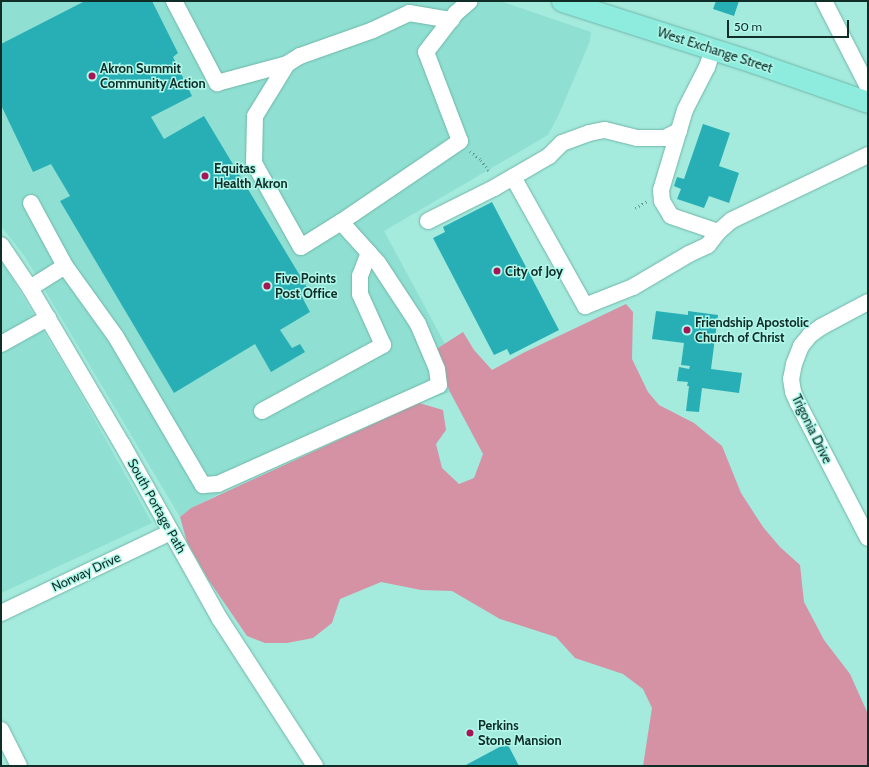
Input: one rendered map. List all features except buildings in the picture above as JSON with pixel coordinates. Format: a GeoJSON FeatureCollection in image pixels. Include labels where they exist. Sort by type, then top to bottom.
{"type":"FeatureCollection","features":[{"type":"Feature","properties":{"kind":"main road","name":"West Exchange Street"},"geometry":{"type":"LineString","coordinates":[[562,1],[713,49],[868,102]]}},
{"type":"Feature","properties":{"kind":"street"},"geometry":{"type":"LineString","coordinates":[[174,1],[217,83],[287,64],[300,56],[373,30],[409,13],[454,11]]}},
{"type":"Feature","properties":{"kind":"street"},"geometry":{"type":"LineString","coordinates":[[287,64],[255,116],[254,163],[301,247],[341,222],[460,141],[426,52],[454,11],[470,1]]}},
{"type":"Feature","properties":{"kind":"street"},"geometry":{"type":"LineString","coordinates":[[824,1],[868,87]]}},
{"type":"Feature","properties":{"kind":"street"},"geometry":{"type":"LineString","coordinates":[[713,49],[707,67],[685,110],[661,190],[662,201],[671,216],[718,232]]}},
{"type":"Feature","properties":{"kind":"street"},"geometry":{"type":"LineString","coordinates":[[428,221],[499,186],[549,156],[562,143],[589,132],[605,130],[637,138],[665,138],[679,130]]}},
{"type":"Feature","properties":{"kind":"street"},"geometry":{"type":"LineString","coordinates":[[513,177],[585,306],[633,287],[689,254],[708,245],[718,232],[732,220],[868,155]]}},
{"type":"Feature","properties":{"kind":"street"},"geometry":{"type":"LineString","coordinates":[[31,203],[65,266],[116,336],[203,485],[218,484],[439,384],[437,369],[418,324],[378,263],[341,222]]}},
{"type":"Feature","properties":{"kind":"street","name":"South Portage Path"},"geometry":{"type":"LineString","coordinates":[[1,245],[30,288],[122,444],[220,619],[315,766]]}},
{"type":"Feature","properties":{"kind":"street"},"geometry":{"type":"LineString","coordinates":[[262,411],[383,345],[360,294],[360,276],[369,253]]}},
{"type":"Feature","properties":{"kind":"street"},"geometry":{"type":"LineString","coordinates":[[30,288],[65,266]]}},
{"type":"Feature","properties":{"kind":"street","name":"Trigonia Drive"},"geometry":{"type":"LineString","coordinates":[[868,302],[820,327],[810,335],[799,352],[794,364],[791,379],[793,392],[798,404],[868,538]]}},
{"type":"Feature","properties":{"kind":"street"},"geometry":{"type":"LineString","coordinates":[[1,344],[48,318]]}},
{"type":"Feature","properties":{"kind":"street","name":"Norway Drive"},"geometry":{"type":"LineString","coordinates":[[1,613],[171,532]]}},
{"type":"Feature","properties":{"kind":"street"},"geometry":{"type":"LineString","coordinates":[[1,730],[19,766]]}},
{"type":"Feature","properties":{"kind":"path"},"geometry":{"type":"LineString","coordinates":[[459,141],[481,160],[499,186]]}},
{"type":"Feature","properties":{"kind":"path"},"geometry":{"type":"LineString","coordinates":[[635,208],[647,201]]}},
{"type":"Feature","properties":{"kind":"shaded area"},"geometry":{"type":"Polygon","coordinates":[[[1,1],[500,1],[591,32],[590,41],[559,114],[548,135],[384,231],[445,344],[436,350],[442,372],[450,392],[419,403],[225,491],[191,508],[180,517],[25,257],[1,226],[1,1]]]}},
{"type":"Feature","properties":{"kind":"shaded area"},"geometry":{"type":"Polygon","coordinates":[[[1,260],[76,386],[152,523],[1,593],[1,260]]]}},
{"type":"Feature","properties":{"kind":"shaded area"},"geometry":{"type":"Polygon","coordinates":[[[626,304],[633,312],[632,359],[648,392],[659,405],[694,423],[722,446],[741,493],[763,527],[780,547],[800,565],[804,602],[824,640],[850,674],[868,714],[868,766],[643,766],[652,708],[643,689],[623,674],[575,658],[556,637],[500,619],[452,591],[421,590],[381,582],[340,599],[332,623],[313,638],[287,643],[265,643],[247,636],[208,579],[187,542],[180,517],[191,508],[419,403],[443,410],[446,430],[436,444],[442,468],[459,484],[474,478],[483,454],[450,392],[435,350],[463,332],[474,350],[492,370],[523,353],[626,304]]]}},
{"type":"Feature","properties":{"kind":"place","name":"Akron Summit Community Action"},"geometry":{"type":"Point","coordinates":[92,76]}},
{"type":"Feature","properties":{"kind":"place","name":"Equitas Health Akron"},"geometry":{"type":"Point","coordinates":[205,176]}},
{"type":"Feature","properties":{"kind":"place","name":"City of Joy"},"geometry":{"type":"Point","coordinates":[497,271]}},
{"type":"Feature","properties":{"kind":"place","name":"Five Points Post Office"},"geometry":{"type":"Point","coordinates":[267,286]}},
{"type":"Feature","properties":{"kind":"place","name":"Friendship Apostolic Church of Christ"},"geometry":{"type":"Point","coordinates":[687,330]}},
{"type":"Feature","properties":{"kind":"place","name":"Perkins Stone Mansion"},"geometry":{"type":"Point","coordinates":[470,733]}}]}
